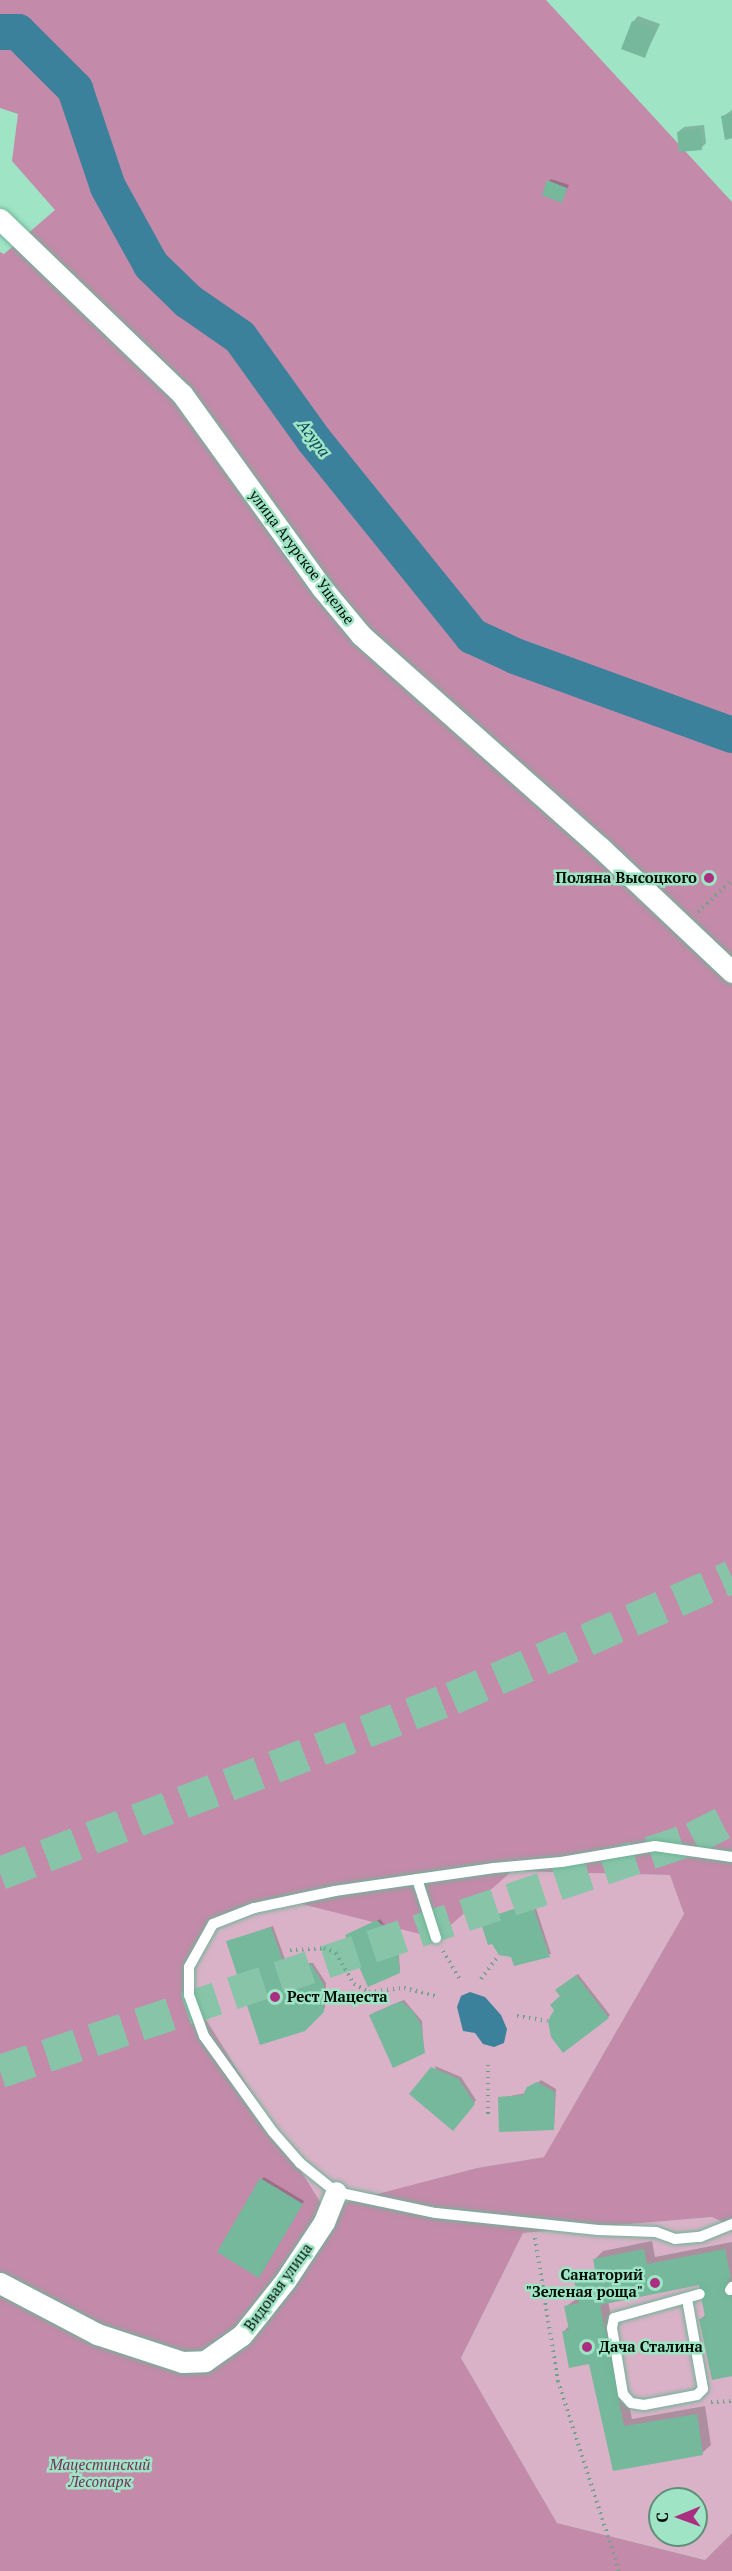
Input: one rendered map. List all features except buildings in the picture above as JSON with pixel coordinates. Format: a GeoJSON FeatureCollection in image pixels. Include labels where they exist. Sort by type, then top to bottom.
{"type":"FeatureCollection","features":[{"type":"Feature","properties":{"kind":"street","name":"улица Агурское Ущелье"},"geometry":{"type":"LineString","coordinates":[[0,219],[182,394],[322,588],[361,635],[600,847],[732,972]]}},
{"type":"Feature","properties":{"kind":"street","name":"Видовая улица"},"geometry":{"type":"LineString","coordinates":[[0,2283],[98,2334],[182,2362],[205,2361],[242,2335],[285,2281],[324,2222],[336,2192]]}},
{"type":"Feature","properties":{"kind":"lane"},"geometry":{"type":"LineString","coordinates":[[732,1857],[655,1846],[561,1862],[335,1891],[233,1916],[213,1924],[189,1967],[189,1995],[204,2036],[300,2163],[336,2192],[436,2213],[532,2221],[598,2230],[656,2232],[675,2239],[700,2237],[732,2224]]}},
{"type":"Feature","properties":{"kind":"lane"},"geometry":{"type":"LineString","coordinates":[[417,1879],[436,1938]]}},
{"type":"Feature","properties":{"kind":"lane"},"geometry":{"type":"LineString","coordinates":[[687,2299],[703,2389],[697,2395],[687,2397],[644,2405],[632,2403],[623,2394],[612,2328],[614,2318],[622,2313],[700,2294]]}},
{"type":"Feature","properties":{"kind":"path"},"geometry":{"type":"LineString","coordinates":[[683,927],[732,880]]}},
{"type":"Feature","properties":{"kind":"path"},"geometry":{"type":"LineString","coordinates":[[436,1938],[460,1979]]}},
{"type":"Feature","properties":{"kind":"path"},"geometry":{"type":"LineString","coordinates":[[290,1950],[324,1948],[336,1953],[354,1984],[369,1992],[404,1988],[436,1996]]}},
{"type":"Feature","properties":{"kind":"path"},"geometry":{"type":"LineString","coordinates":[[481,1979],[499,1955]]}},
{"type":"Feature","properties":{"kind":"path"},"geometry":{"type":"LineString","coordinates":[[517,2016],[548,2021]]}},
{"type":"Feature","properties":{"kind":"path"},"geometry":{"type":"LineString","coordinates":[[488,2065],[488,2114]]}},
{"type":"Feature","properties":{"kind":"path"},"geometry":{"type":"LineString","coordinates":[[532,2221],[558,2381],[619,2571]]}},
{"type":"Feature","properties":{"kind":"shaded area"},"geometry":{"type":"Polygon","coordinates":[[[512,1871],[671,1875],[684,1914],[544,2157],[477,2168],[324,2209],[193,1999],[190,1975],[218,1918],[286,1900],[512,1871]]]}},
{"type":"Feature","properties":{"kind":"shaded area"},"geometry":{"type":"Polygon","coordinates":[[[713,2217],[732,2226],[732,2533],[705,2560],[653,2547],[708,2547],[708,2487],[648,2487],[648,2546],[557,2523],[461,2358],[523,2233],[713,2217]]]}},
{"type":"Feature","properties":{"kind":"green space","name":"Мацестинский Лесопарк"},"geometry":{"type":"Polygon","coordinates":[[[0,0],[546,0],[732,202],[732,2226],[712,2217],[523,2233],[461,2358],[557,2523],[705,2560],[732,2533],[732,2571],[0,2571],[0,252],[4,254],[55,210],[12,161],[18,114],[0,108],[0,0]],[[512,1871],[436,1938],[286,1900],[218,1918],[190,1975],[193,1999],[324,2208],[477,2168],[544,2157],[684,1914],[670,1875],[512,1871]]]}},
{"type":"Feature","properties":{"kind":"water"},"geometry":{"type":"Polygon","coordinates":[[[470,1992],[485,1997],[501,2015],[507,2029],[504,2043],[494,2047],[483,2044],[475,2033],[463,2031],[457,2007],[461,1996],[470,1992]]]}},
{"type":"Feature","properties":{"kind":"waterway","name":"Агура"},"geometry":{"type":"LineString","coordinates":[[0,32],[18,32],[75,89],[108,187],[151,265],[188,301],[240,337],[314,440],[472,636],[515,656],[732,735]]}},
{"type":"Feature","properties":{"kind":"tunnel"},"geometry":{"type":"LineString","coordinates":[[0,1873],[452,1698],[732,1576]]}},
{"type":"Feature","properties":{"kind":"tunnel"},"geometry":{"type":"LineString","coordinates":[[0,2071],[693,1838],[732,1818]]}},
{"type":"Feature","properties":{"kind":"place","name":"Поляна Высоцкого"},"geometry":{"type":"Point","coordinates":[709,878]}},
{"type":"Feature","properties":{"kind":"place","name":"Рест Мацеста"},"geometry":{"type":"Point","coordinates":[275,1997]}},
{"type":"Feature","properties":{"kind":"place","name":"Санаторий \"Зеленая роща\""},"geometry":{"type":"Point","coordinates":[655,2283]}},
{"type":"Feature","properties":{"kind":"place","name":"Дача Сталина"},"geometry":{"type":"Point","coordinates":[587,2347]}}]}
